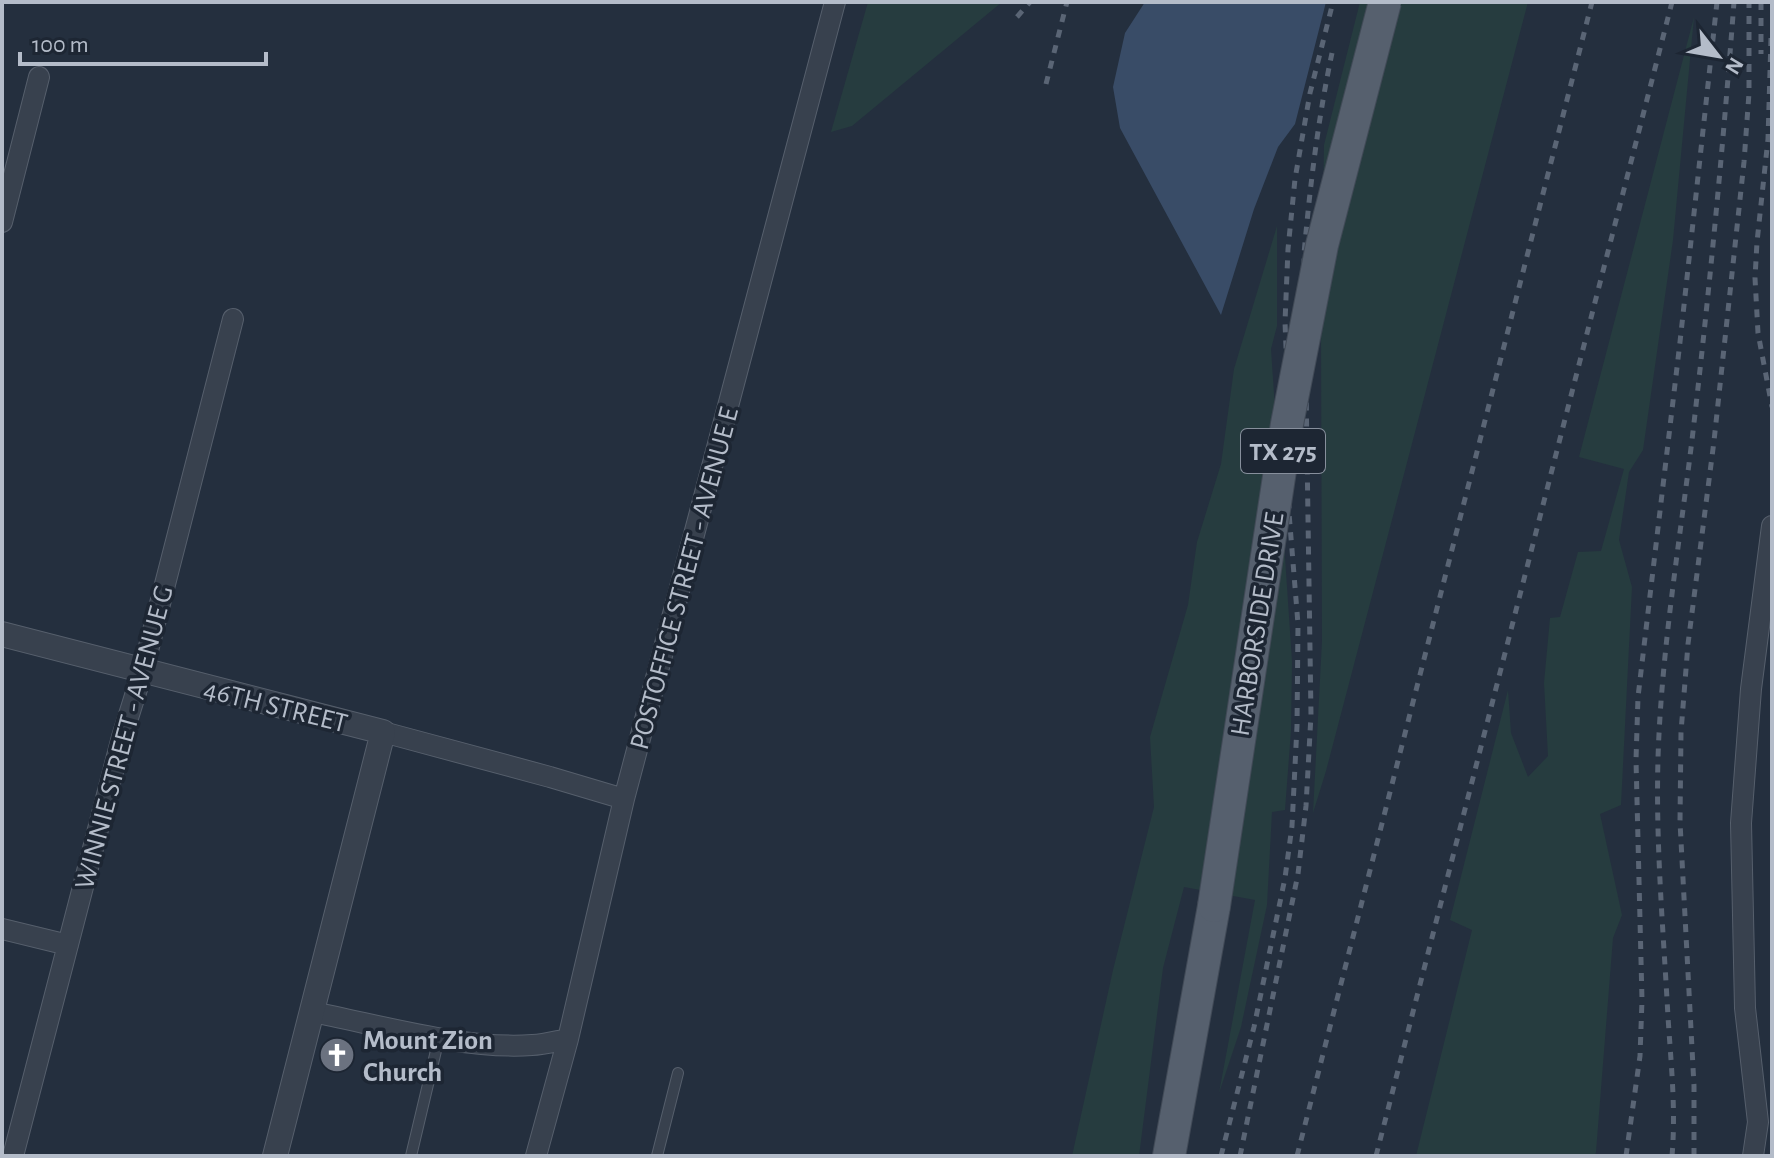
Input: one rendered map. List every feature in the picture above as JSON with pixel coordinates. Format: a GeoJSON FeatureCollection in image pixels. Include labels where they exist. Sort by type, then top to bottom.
{"type":"FeatureCollection","features":[{"type":"Feature","properties":{"kind":"main road","name":"HARBORSIDE DRIVE"},"geometry":{"type":"LineString","coordinates":[[1169,1156],[1214,906],[1287,424],[1322,245],[1385,2]]}},
{"type":"Feature","properties":{"kind":"street","name":"POSTOFFICE STREET - AVENUE E"},"geometry":{"type":"LineString","coordinates":[[536,1156],[568,1039],[624,799],[835,2]]}},
{"type":"Feature","properties":{"kind":"street"},"geometry":{"type":"LineString","coordinates":[[2,222],[39,77]]}},
{"type":"Feature","properties":{"kind":"street","name":"WINNIE STREET - AVENUE G"},"geometry":{"type":"LineString","coordinates":[[13,1156],[233,319]]}},
{"type":"Feature","properties":{"kind":"street"},"geometry":{"type":"LineString","coordinates":[[1753,1156],[1758,1122],[1745,1008],[1741,823],[1751,689],[1766,618],[1772,526]]}},
{"type":"Feature","properties":{"kind":"street","name":"46TH STREET"},"geometry":{"type":"LineString","coordinates":[[2,634],[383,732],[624,799]]}},
{"type":"Feature","properties":{"kind":"street"},"geometry":{"type":"LineString","coordinates":[[275,1156],[383,732]]}},
{"type":"Feature","properties":{"kind":"street"},"geometry":{"type":"LineString","coordinates":[[2,929],[68,945]]}},
{"type":"Feature","properties":{"kind":"street"},"geometry":{"type":"LineString","coordinates":[[312,1012],[494,1046],[534,1045],[568,1039]]}},
{"type":"Feature","properties":{"kind":"lane"},"geometry":{"type":"LineString","coordinates":[[411,1156],[439,1038]]}},
{"type":"Feature","properties":{"kind":"lane"},"geometry":{"type":"LineString","coordinates":[[657,1156],[678,1073]]}},
{"type":"Feature","properties":{"kind":"green space"},"geometry":{"type":"Polygon","coordinates":[[[868,2],[1002,2],[852,126],[831,132],[868,2]]]}},
{"type":"Feature","properties":{"kind":"green space"},"geometry":{"type":"Polygon","coordinates":[[[1360,2],[1528,2],[1313,813],[1322,641],[1324,145],[1360,2]]]}},
{"type":"Feature","properties":{"kind":"green space"},"geometry":{"type":"Polygon","coordinates":[[[1694,17],[1673,240],[1643,450],[1629,472],[1619,540],[1632,587],[1621,805],[1600,814],[1622,915],[1613,938],[1596,1152],[1595,1156],[1416,1156],[1472,930],[1450,920],[1508,690],[1511,733],[1528,777],[1548,756],[1544,683],[1550,618],[1560,617],[1578,552],[1601,551],[1624,469],[1579,457],[1694,17]]]}},
{"type":"Feature","properties":{"kind":"green space"},"geometry":{"type":"Polygon","coordinates":[[[1277,226],[1277,326],[1271,349],[1292,661],[1291,731],[1285,810],[1272,812],[1267,905],[1241,1027],[1219,1093],[1255,900],[1184,887],[1163,968],[1139,1156],[1072,1156],[1113,970],[1154,807],[1150,737],[1188,605],[1197,542],[1221,464],[1234,369],[1277,226]]]}},
{"type":"Feature","properties":{"kind":"water"},"geometry":{"type":"Polygon","coordinates":[[[1145,2],[1326,2],[1295,124],[1278,147],[1254,209],[1221,315],[1120,128],[1113,87],[1125,33],[1145,2]]]}},
{"type":"Feature","properties":{"kind":"railway"},"geometry":{"type":"LineString","coordinates":[[1017,17],[1030,2]]}},
{"type":"Feature","properties":{"kind":"railway"},"geometry":{"type":"LineString","coordinates":[[1046,84],[1067,2]]}},
{"type":"Feature","properties":{"kind":"railway"},"geometry":{"type":"LineString","coordinates":[[1221,1156],[1254,1027],[1285,878],[1292,826],[1298,624],[1289,513],[1285,322],[1288,249],[1295,179],[1310,93],[1333,2]]}},
{"type":"Feature","properties":{"kind":"railway"},"geometry":{"type":"LineString","coordinates":[[1297,1156],[1592,2]]}},
{"type":"Feature","properties":{"kind":"railway"},"geometry":{"type":"LineString","coordinates":[[1376,1156],[1672,2]]}},
{"type":"Feature","properties":{"kind":"railway"},"geometry":{"type":"LineString","coordinates":[[1626,1156],[1640,1056],[1642,1000],[1636,760],[1638,697],[1717,2]]}},
{"type":"Feature","properties":{"kind":"railway"},"geometry":{"type":"LineString","coordinates":[[1672,1156],[1673,1086],[1658,840],[1659,734],[1668,624],[1710,276],[1734,2]]}},
{"type":"Feature","properties":{"kind":"railway"},"geometry":{"type":"LineString","coordinates":[[1694,1156],[1694,1086],[1680,822],[1681,732],[1688,644],[1744,162],[1749,93],[1749,2]]}},
{"type":"Feature","properties":{"kind":"railway"},"geometry":{"type":"LineString","coordinates":[[1761,2],[1761,54]]}},
{"type":"Feature","properties":{"kind":"railway"},"geometry":{"type":"LineString","coordinates":[[1771,38],[1768,139],[1755,278],[1758,333],[1772,407]]}},
{"type":"Feature","properties":{"kind":"railway"},"geometry":{"type":"LineString","coordinates":[[1240,1156],[1298,874],[1306,806],[1311,715],[1304,254],[1315,153],[1332,53]]}},
{"type":"Feature","properties":{"kind":"place","name":"Mount Zion Church"},"geometry":{"type":"Point","coordinates":[337,1055]}}]}
